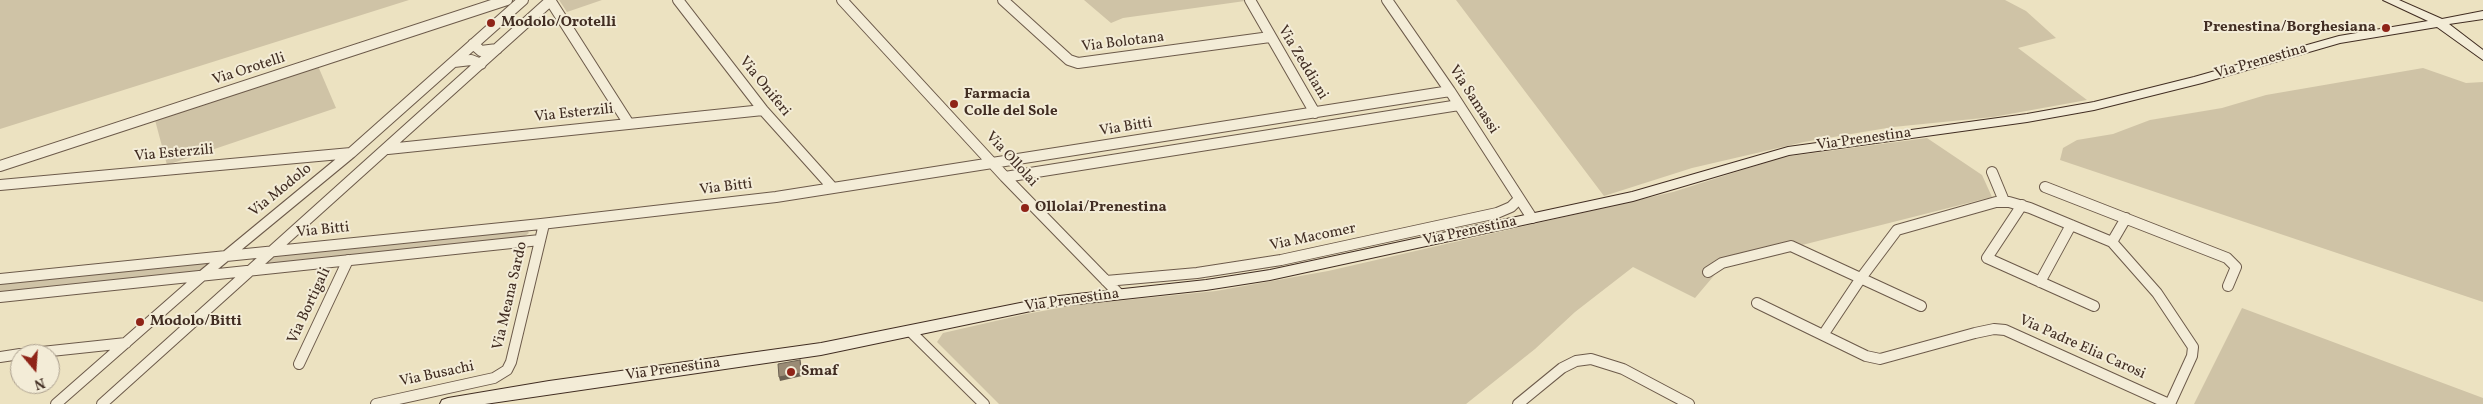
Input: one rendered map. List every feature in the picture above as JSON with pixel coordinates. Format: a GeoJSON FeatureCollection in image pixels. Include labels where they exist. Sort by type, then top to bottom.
{"type":"FeatureCollection","features":[{"type":"Feature","properties":{"kind":"main road"},"geometry":{"type":"LineString","coordinates":[[2389,0],[2419,11],[2439,22],[2483,56]]}},
{"type":"Feature","properties":{"kind":"main road","name":"Via Prenestina"},"geometry":{"type":"LineString","coordinates":[[448,404],[529,390],[792,353],[910,332],[1044,303],[1270,275],[1655,190],[1794,150],[2079,109],[2183,84],[2326,43],[2439,22],[2483,16]]}},
{"type":"Feature","properties":{"kind":"street","name":"Via Orotelli"},"geometry":{"type":"LineString","coordinates":[[0,166],[506,0]]}},
{"type":"Feature","properties":{"kind":"street","name":"Via Modolo"},"geometry":{"type":"LineString","coordinates":[[56,404],[225,256],[351,153],[523,0]]}},
{"type":"Feature","properties":{"kind":"street"},"geometry":{"type":"LineString","coordinates":[[102,404],[388,149],[550,0],[629,124]]}},
{"type":"Feature","properties":{"kind":"street","name":"Via Oniferi"},"geometry":{"type":"LineString","coordinates":[[678,0],[764,110],[833,188]]}},
{"type":"Feature","properties":{"kind":"street","name":"Via Ollolai"},"geometry":{"type":"LineString","coordinates":[[842,0],[993,164],[1119,294]]}},
{"type":"Feature","properties":{"kind":"street","name":"Via Bolotana"},"geometry":{"type":"LineString","coordinates":[[1004,0],[1069,60],[1078,63],[1270,37]]}},
{"type":"Feature","properties":{"kind":"street","name":"Via Zeddiani"},"geometry":{"type":"LineString","coordinates":[[1250,0],[1315,113]]}},
{"type":"Feature","properties":{"kind":"street","name":"Via Samassi"},"geometry":{"type":"LineString","coordinates":[[1387,0],[1459,105],[1532,218]]}},
{"type":"Feature","properties":{"kind":"street"},"geometry":{"type":"LineString","coordinates":[[473,44],[481,51],[497,49]]}},
{"type":"Feature","properties":{"kind":"street"},"geometry":{"type":"LineString","coordinates":[[452,63],[471,60],[481,64]]}},
{"type":"Feature","properties":{"kind":"street","name":"Via Bitti"},"geometry":{"type":"LineString","coordinates":[[0,279],[544,224],[833,188],[1450,92]]}},
{"type":"Feature","properties":{"kind":"street","name":"Via Bitti"},"geometry":{"type":"LineString","coordinates":[[1006,177],[1459,105]]}},
{"type":"Feature","properties":{"kind":"street","name":"Via Esterzili"},"geometry":{"type":"LineString","coordinates":[[388,149],[764,110]]}},
{"type":"Feature","properties":{"kind":"street","name":"Via Esterzili"},"geometry":{"type":"LineString","coordinates":[[0,185],[351,153]]}},
{"type":"Feature","properties":{"kind":"street"},"geometry":{"type":"LineString","coordinates":[[1992,172],[2004,201]]}},
{"type":"Feature","properties":{"kind":"street"},"geometry":{"type":"LineString","coordinates":[[2045,187],[2230,260],[2236,267],[2228,286]]}},
{"type":"Feature","properties":{"kind":"street","name":"Via Macomer"},"geometry":{"type":"LineString","coordinates":[[1106,281],[1197,273],[1281,260],[1502,212],[1513,206],[1518,199]]}},
{"type":"Feature","properties":{"kind":"street"},"geometry":{"type":"LineString","coordinates":[[1823,335],[1861,278],[1898,230],[2004,201],[2022,205],[2112,242],[2157,293],[2192,344],[2192,356],[2169,404]]}},
{"type":"Feature","properties":{"kind":"street"},"geometry":{"type":"LineString","coordinates":[[2022,205],[1988,258],[2094,306]]}},
{"type":"Feature","properties":{"kind":"street"},"geometry":{"type":"LineString","coordinates":[[2112,242],[2126,218]]}},
{"type":"Feature","properties":{"kind":"street","name":"Via Meana Sardo"},"geometry":{"type":"LineString","coordinates":[[504,372],[511,362],[544,224]]}},
{"type":"Feature","properties":{"kind":"street"},"geometry":{"type":"LineString","coordinates":[[2040,282],[2071,225]]}},
{"type":"Feature","properties":{"kind":"street","name":"Via Bitti"},"geometry":{"type":"LineString","coordinates":[[0,297],[540,240]]}},
{"type":"Feature","properties":{"kind":"street"},"geometry":{"type":"LineString","coordinates":[[1708,272],[1722,263],[1791,246],[1921,306]]}},
{"type":"Feature","properties":{"kind":"street","name":"Via Bortigali"},"geometry":{"type":"LineString","coordinates":[[299,364],[348,260]]}},
{"type":"Feature","properties":{"kind":"street","name":"Via Padre Elia Carosi"},"geometry":{"type":"LineString","coordinates":[[1757,303],[1869,357],[1884,359],[1970,334],[2002,329],[2169,404]]}},
{"type":"Feature","properties":{"kind":"street"},"geometry":{"type":"LineString","coordinates":[[910,332],[984,404]]}},
{"type":"Feature","properties":{"kind":"street"},"geometry":{"type":"LineString","coordinates":[[60,350],[126,343]]}},
{"type":"Feature","properties":{"kind":"street"},"geometry":{"type":"LineString","coordinates":[[1518,404],[1562,368],[1581,360],[1591,359],[1623,370],[1689,404]]}},
{"type":"Feature","properties":{"kind":"street","name":"Via Busachi"},"geometry":{"type":"LineString","coordinates":[[376,404],[490,379],[504,372]]}},
{"type":"Feature","properties":{"kind":"shaded area"},"geometry":{"type":"Polygon","coordinates":[[[0,0],[409,0],[0,129],[0,0]]]}},
{"type":"Feature","properties":{"kind":"shaded area"},"geometry":{"type":"Polygon","coordinates":[[[559,0],[602,0],[567,12],[559,0]]]}},
{"type":"Feature","properties":{"kind":"shaded area"},"geometry":{"type":"Polygon","coordinates":[[[1084,0],[1245,1],[1123,18],[1111,23],[1084,0]]]}},
{"type":"Feature","properties":{"kind":"shaded area"},"geometry":{"type":"Polygon","coordinates":[[[1456,0],[2005,0],[2026,11],[2056,38],[2018,48],[2087,100],[1993,117],[1893,127],[1804,142],[1692,168],[1604,196],[1456,0]]]}},
{"type":"Feature","properties":{"kind":"shaded area"},"geometry":{"type":"Polygon","coordinates":[[[318,66],[336,108],[167,165],[155,120],[318,66]]]}},
{"type":"Feature","properties":{"kind":"shaded area"},"geometry":{"type":"Polygon","coordinates":[[[2423,68],[2466,83],[2483,82],[2483,302],[2060,160],[2063,148],[2077,140],[2113,134],[2150,120],[2222,108],[2266,95],[2423,68]]]}},
{"type":"Feature","properties":{"kind":"shaded area"},"geometry":{"type":"Polygon","coordinates":[[[1927,138],[1982,175],[1992,197],[1723,265],[1695,298],[1633,267],[1575,312],[1535,349],[1466,404],[999,404],[937,342],[943,333],[1026,314],[1076,305],[1216,291],[1328,271],[1673,192],[1783,157],[1927,138]]]}},
{"type":"Feature","properties":{"kind":"shaded area"},"geometry":{"type":"Polygon","coordinates":[[[527,230],[529,233],[522,238],[264,264],[273,256],[527,230]]]}},
{"type":"Feature","properties":{"kind":"shaded area"},"geometry":{"type":"Polygon","coordinates":[[[207,263],[200,271],[0,292],[0,284],[207,263]]]}},
{"type":"Feature","properties":{"kind":"shaded area"},"geometry":{"type":"Polygon","coordinates":[[[2242,308],[2483,398],[2483,404],[2194,404],[2242,308]]]}},
{"type":"Feature","properties":{"kind":"building","name":"Smaf"},"geometry":{"type":"Polygon","coordinates":[[[800,360],[801,373],[779,377],[778,364],[800,360]]]}},
{"type":"Feature","properties":{"kind":"place","name":"Modolo/Orotelli"},"geometry":{"type":"Point","coordinates":[491,23]}},
{"type":"Feature","properties":{"kind":"place","name":"Prenestina/Borghesiana"},"geometry":{"type":"Point","coordinates":[2386,28]}},
{"type":"Feature","properties":{"kind":"place","name":"Farmacia Colle del Sole"},"geometry":{"type":"Point","coordinates":[954,104]}},
{"type":"Feature","properties":{"kind":"place","name":"Ollolai/Prenestina"},"geometry":{"type":"Point","coordinates":[1025,208]}},
{"type":"Feature","properties":{"kind":"place","name":"Modolo/Bitti"},"geometry":{"type":"Point","coordinates":[140,322]}},
{"type":"Feature","properties":{"kind":"place","name":"Smaf"},"geometry":{"type":"Point","coordinates":[791,372]}}]}
